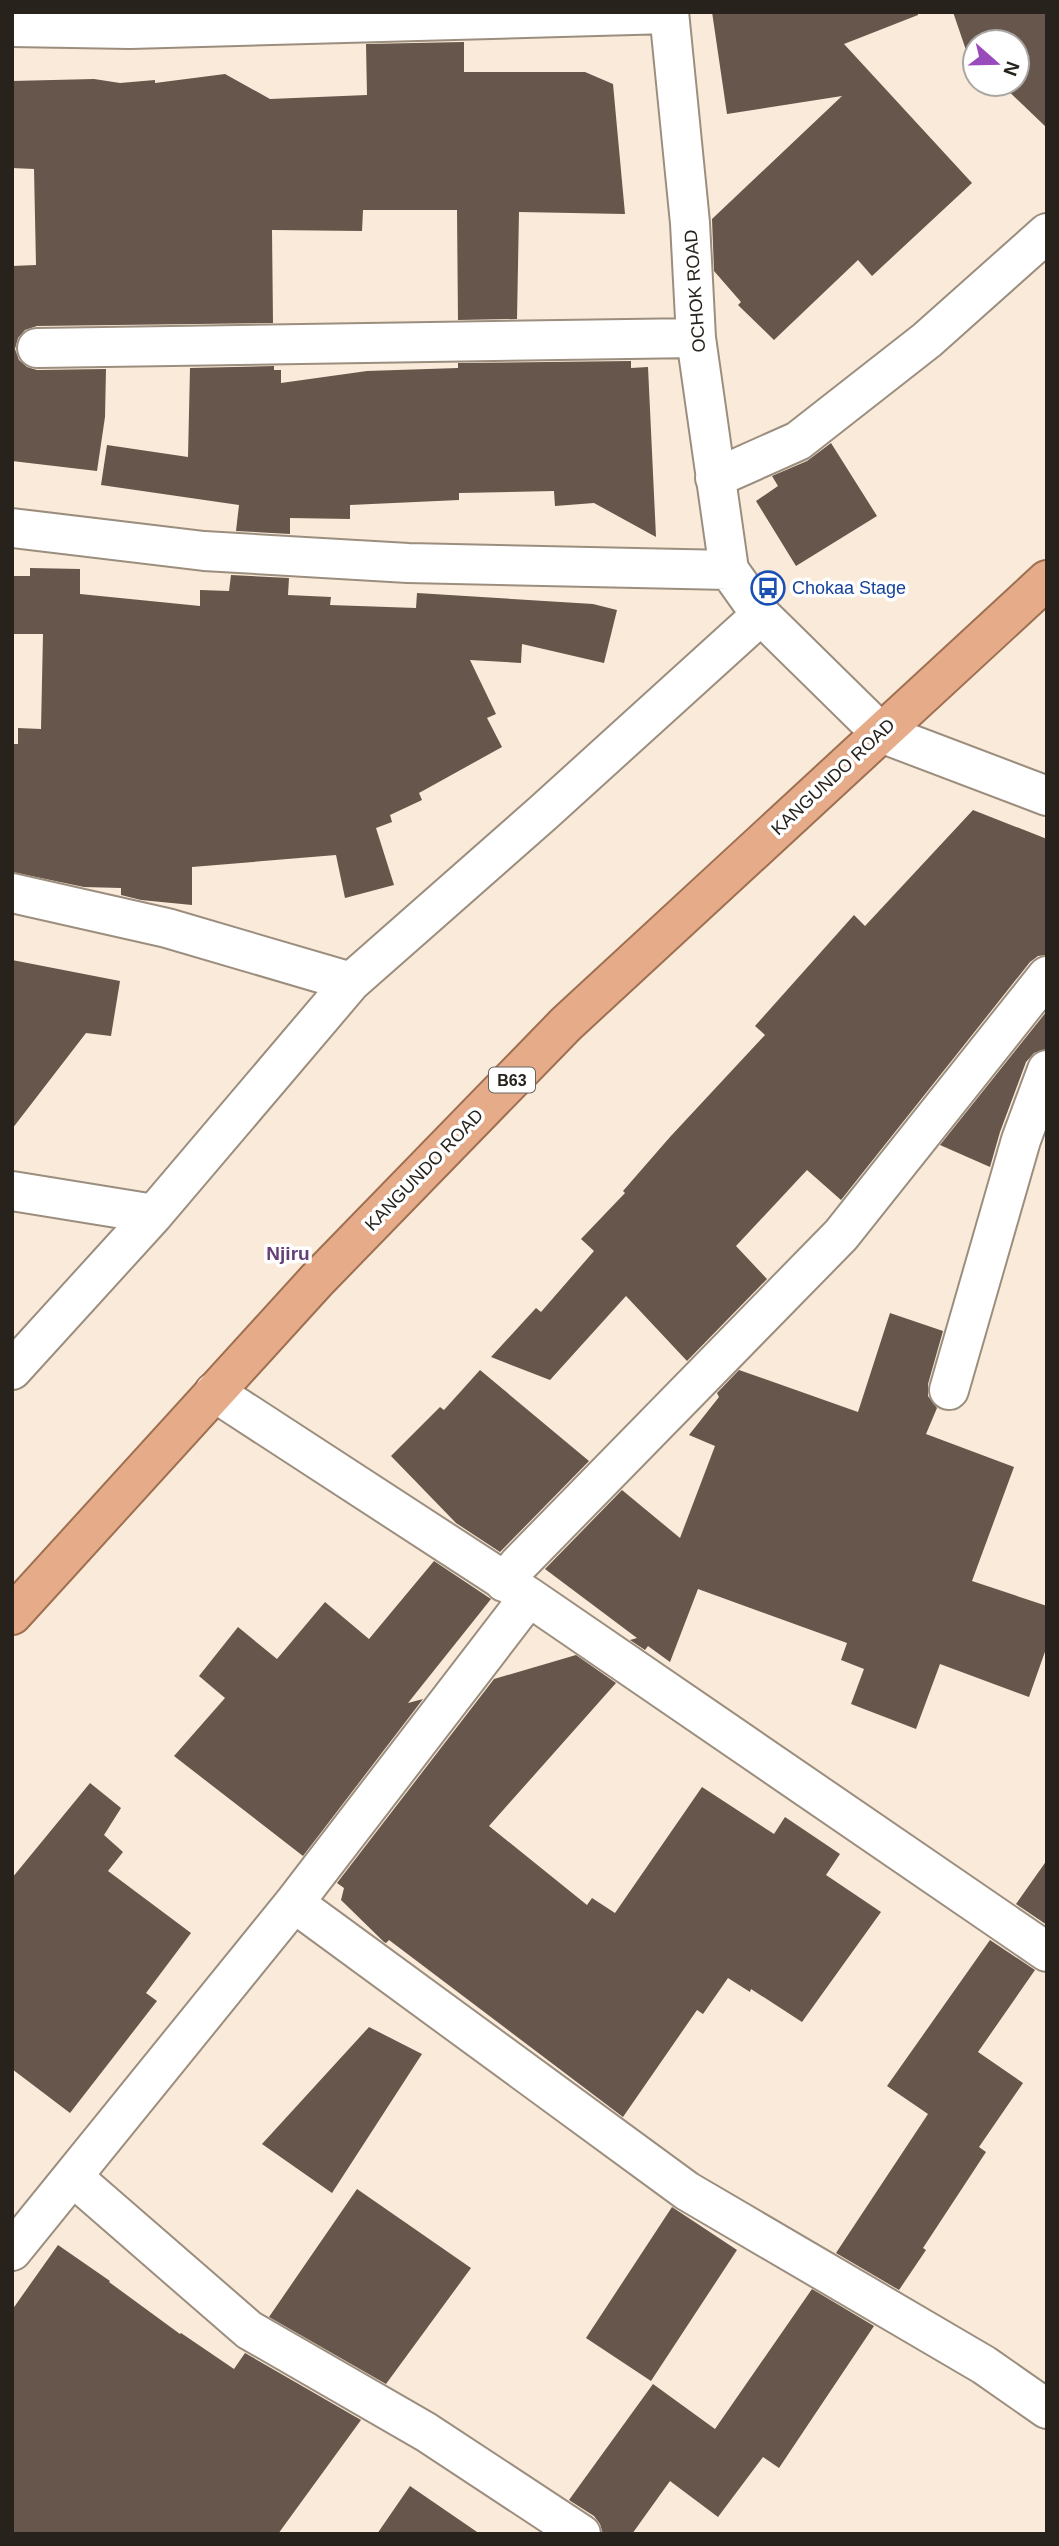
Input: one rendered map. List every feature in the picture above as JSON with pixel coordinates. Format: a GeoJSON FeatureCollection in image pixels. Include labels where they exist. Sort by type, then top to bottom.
{"type":"FeatureCollection","features":[{"type":"Feature","properties":{"kind":"highway","name":"KANGUNDO ROAD"},"geometry":{"type":"LineString","coordinates":[[12,1615],[317,1280],[566,1024],[1047,580]]}},
{"type":"Feature","properties":{"kind":"street"},"geometry":{"type":"LineString","coordinates":[[12,27],[130,29],[669,13]]}},
{"type":"Feature","properties":{"kind":"street","name":"OCHOK ROAD"},"geometry":{"type":"LineString","coordinates":[[669,13],[690,223],[696,338],[729,570]]}},
{"type":"Feature","properties":{"kind":"street"},"geometry":{"type":"LineString","coordinates":[[715,478],[798,441],[927,340],[1047,233]]}},
{"type":"Feature","properties":{"kind":"street"},"geometry":{"type":"LineString","coordinates":[[37,348],[696,338]]}},
{"type":"Feature","properties":{"kind":"street"},"geometry":{"type":"LineString","coordinates":[[12,528],[204,551],[408,564],[729,570],[761,615],[881,733],[1047,796]]}},
{"type":"Feature","properties":{"kind":"street"},"geometry":{"type":"LineString","coordinates":[[12,1370],[154,1214],[351,982],[761,615]]}},
{"type":"Feature","properties":{"kind":"street"},"geometry":{"type":"LineString","coordinates":[[12,893],[167,928],[351,982]]}},
{"type":"Feature","properties":{"kind":"street"},"geometry":{"type":"LineString","coordinates":[[12,2251],[294,1903],[517,1590],[518,1565],[841,1234],[1047,976]]}},
{"type":"Feature","properties":{"kind":"street"},"geometry":{"type":"LineString","coordinates":[[949,1390],[1021,1140],[1047,1070]]}},
{"type":"Feature","properties":{"kind":"street"},"geometry":{"type":"LineString","coordinates":[[12,1191],[154,1214]]}},
{"type":"Feature","properties":{"kind":"street"},"geometry":{"type":"LineString","coordinates":[[214,1392],[517,1590],[1047,1952]]}},
{"type":"Feature","properties":{"kind":"street"},"geometry":{"type":"LineString","coordinates":[[294,1903],[687,2190],[984,2365],[1047,2409]]}},
{"type":"Feature","properties":{"kind":"street"},"geometry":{"type":"LineString","coordinates":[[73,2177],[249,2330],[426,2432],[581,2534]]}},
{"type":"Feature","properties":{"kind":"building"},"geometry":{"type":"Polygon","coordinates":[[[712,12],[918,12],[918,15],[844,44],[972,183],[872,276],[858,260],[774,340],[738,305],[741,302],[714,271],[712,219],[842,96],[727,114],[712,12]]]}},
{"type":"Feature","properties":{"kind":"building"},"geometry":{"type":"Polygon","coordinates":[[[953,12],[1047,12],[1047,128],[1016,98],[1031,98],[1031,28],[961,28],[961,35],[953,12]]]}},
{"type":"Feature","properties":{"kind":"building"},"geometry":{"type":"Polygon","coordinates":[[[464,42],[464,72],[585,72],[613,84],[625,214],[519,212],[517,319],[458,320],[457,210],[363,210],[362,231],[272,230],[273,323],[37,326],[25,330],[18,338],[15,349],[19,360],[27,367],[37,370],[106,369],[105,417],[97,471],[12,461],[12,266],[36,265],[34,169],[12,168],[12,81],[94,79],[120,83],[155,80],[155,83],[225,74],[270,99],[367,95],[366,44],[464,42]]]}},
{"type":"Feature","properties":{"kind":"building"},"geometry":{"type":"Polygon","coordinates":[[[631,361],[631,368],[648,367],[656,537],[594,503],[555,506],[554,491],[459,493],[459,500],[350,505],[350,519],[290,518],[290,534],[236,531],[239,505],[101,485],[107,445],[188,457],[190,368],[274,366],[274,370],[281,370],[281,383],[367,371],[458,368],[458,363],[631,361]]]}},
{"type":"Feature","properties":{"kind":"building"},"geometry":{"type":"Polygon","coordinates":[[[831,443],[877,516],[796,566],[756,501],[778,486],[772,476],[807,461],[831,443]]]}},
{"type":"Feature","properties":{"kind":"building"},"geometry":{"type":"Polygon","coordinates":[[[30,568],[80,569],[80,594],[200,606],[200,590],[229,591],[231,575],[289,578],[288,595],[331,597],[330,605],[416,608],[417,593],[593,604],[617,610],[604,663],[522,644],[521,663],[470,660],[496,714],[487,718],[502,747],[419,793],[422,800],[390,815],[392,822],[376,828],[394,885],[345,898],[336,855],[192,867],[192,905],[141,900],[121,895],[121,888],[84,887],[12,872],[12,744],[18,744],[18,728],[41,729],[43,634],[12,634],[12,576],[30,576],[30,568]]]}},
{"type":"Feature","properties":{"kind":"building"},"geometry":{"type":"Polygon","coordinates":[[[973,810],[1047,839],[1047,955],[1038,956],[1030,962],[841,1200],[807,1170],[736,1246],[767,1279],[687,1361],[626,1296],[550,1380],[491,1357],[536,1308],[541,1312],[594,1251],[581,1239],[625,1193],[623,1191],[670,1137],[765,1035],[755,1026],[854,915],[865,926],[973,810]]]}},
{"type":"Feature","properties":{"kind":"building"},"geometry":{"type":"Polygon","coordinates":[[[12,960],[120,981],[111,1036],[86,1033],[12,1129],[12,960]]]}},
{"type":"Feature","properties":{"kind":"building"},"geometry":{"type":"Polygon","coordinates":[[[1047,1011],[1047,1049],[1034,1053],[1026,1062],[990,1167],[940,1145],[1047,1011]]]}},
{"type":"Feature","properties":{"kind":"building"},"geometry":{"type":"Polygon","coordinates":[[[890,1313],[943,1331],[928,1384],[928,1396],[937,1408],[926,1434],[1014,1467],[972,1581],[1047,1606],[1047,1646],[1029,1697],[940,1664],[916,1729],[851,1704],[864,1669],[841,1660],[847,1643],[698,1589],[670,1662],[648,1646],[645,1650],[630,1640],[637,1638],[545,1569],[622,1490],[680,1538],[715,1446],[689,1435],[719,1397],[717,1393],[739,1370],[858,1412],[890,1313]]]}},
{"type":"Feature","properties":{"kind":"building"},"geometry":{"type":"Polygon","coordinates":[[[480,1370],[589,1461],[500,1552],[456,1523],[391,1456],[440,1407],[444,1410],[480,1370]]]}},
{"type":"Feature","properties":{"kind":"building"},"geometry":{"type":"Polygon","coordinates":[[[434,1561],[491,1599],[408,1703],[423,1699],[303,1856],[174,1756],[225,1698],[199,1676],[238,1627],[277,1659],[325,1602],[369,1639],[434,1561]]]}},
{"type":"Feature","properties":{"kind":"building"},"geometry":{"type":"Polygon","coordinates":[[[576,1655],[616,1683],[489,1826],[587,1905],[592,1898],[615,1913],[702,1787],[774,1834],[785,1817],[840,1854],[826,1875],[881,1912],[802,2022],[751,1989],[750,1992],[728,1978],[703,2014],[697,2010],[623,2117],[389,1940],[384,1942],[341,1900],[344,1888],[337,1883],[494,1679],[576,1655]]]}},
{"type":"Feature","properties":{"kind":"building"},"geometry":{"type":"Polygon","coordinates":[[[90,1783],[121,1808],[104,1835],[123,1852],[108,1871],[191,1933],[146,1993],[157,2001],[70,2113],[12,2069],[12,1878],[90,1783]]]}},
{"type":"Feature","properties":{"kind":"building"},"geometry":{"type":"Polygon","coordinates":[[[1047,1860],[1047,1925],[1016,1904],[1047,1860]]]}},
{"type":"Feature","properties":{"kind":"building"},"geometry":{"type":"Polygon","coordinates":[[[990,1940],[1035,1970],[978,2052],[1023,2083],[979,2147],[986,2152],[899,2290],[836,2253],[928,2114],[887,2086],[990,1940]]]}},
{"type":"Feature","properties":{"kind":"building"},"geometry":{"type":"Polygon","coordinates":[[[369,2027],[422,2054],[332,2193],[262,2144],[369,2027]]]}},
{"type":"Feature","properties":{"kind":"building"},"geometry":{"type":"Polygon","coordinates":[[[357,2189],[471,2268],[386,2384],[269,2317],[357,2189]]]}},
{"type":"Feature","properties":{"kind":"building"},"geometry":{"type":"Polygon","coordinates":[[[672,2207],[737,2250],[651,2381],[586,2338],[672,2207]]]}},
{"type":"Feature","properties":{"kind":"building"},"geometry":{"type":"Polygon","coordinates":[[[58,2245],[180,2334],[234,2369],[245,2353],[361,2420],[278,2534],[12,2534],[12,2310],[58,2245]]]}},
{"type":"Feature","properties":{"kind":"building"},"geometry":{"type":"Polygon","coordinates":[[[812,2289],[874,2326],[779,2468],[763,2457],[718,2517],[670,2481],[632,2534],[603,2534],[594,2516],[569,2500],[653,2384],[715,2429],[812,2289]]]}},
{"type":"Feature","properties":{"kind":"building"},"geometry":{"type":"Polygon","coordinates":[[[410,2486],[480,2534],[377,2534],[410,2486]]]}},
{"type":"Feature","properties":{"kind":"place","name":"Chokaa Stage"},"geometry":{"type":"Point","coordinates":[768,588]}},
{"type":"Feature","properties":{"kind":"district","name":"Njiru"},"geometry":{"type":"Point","coordinates":[288,1253]}}]}
